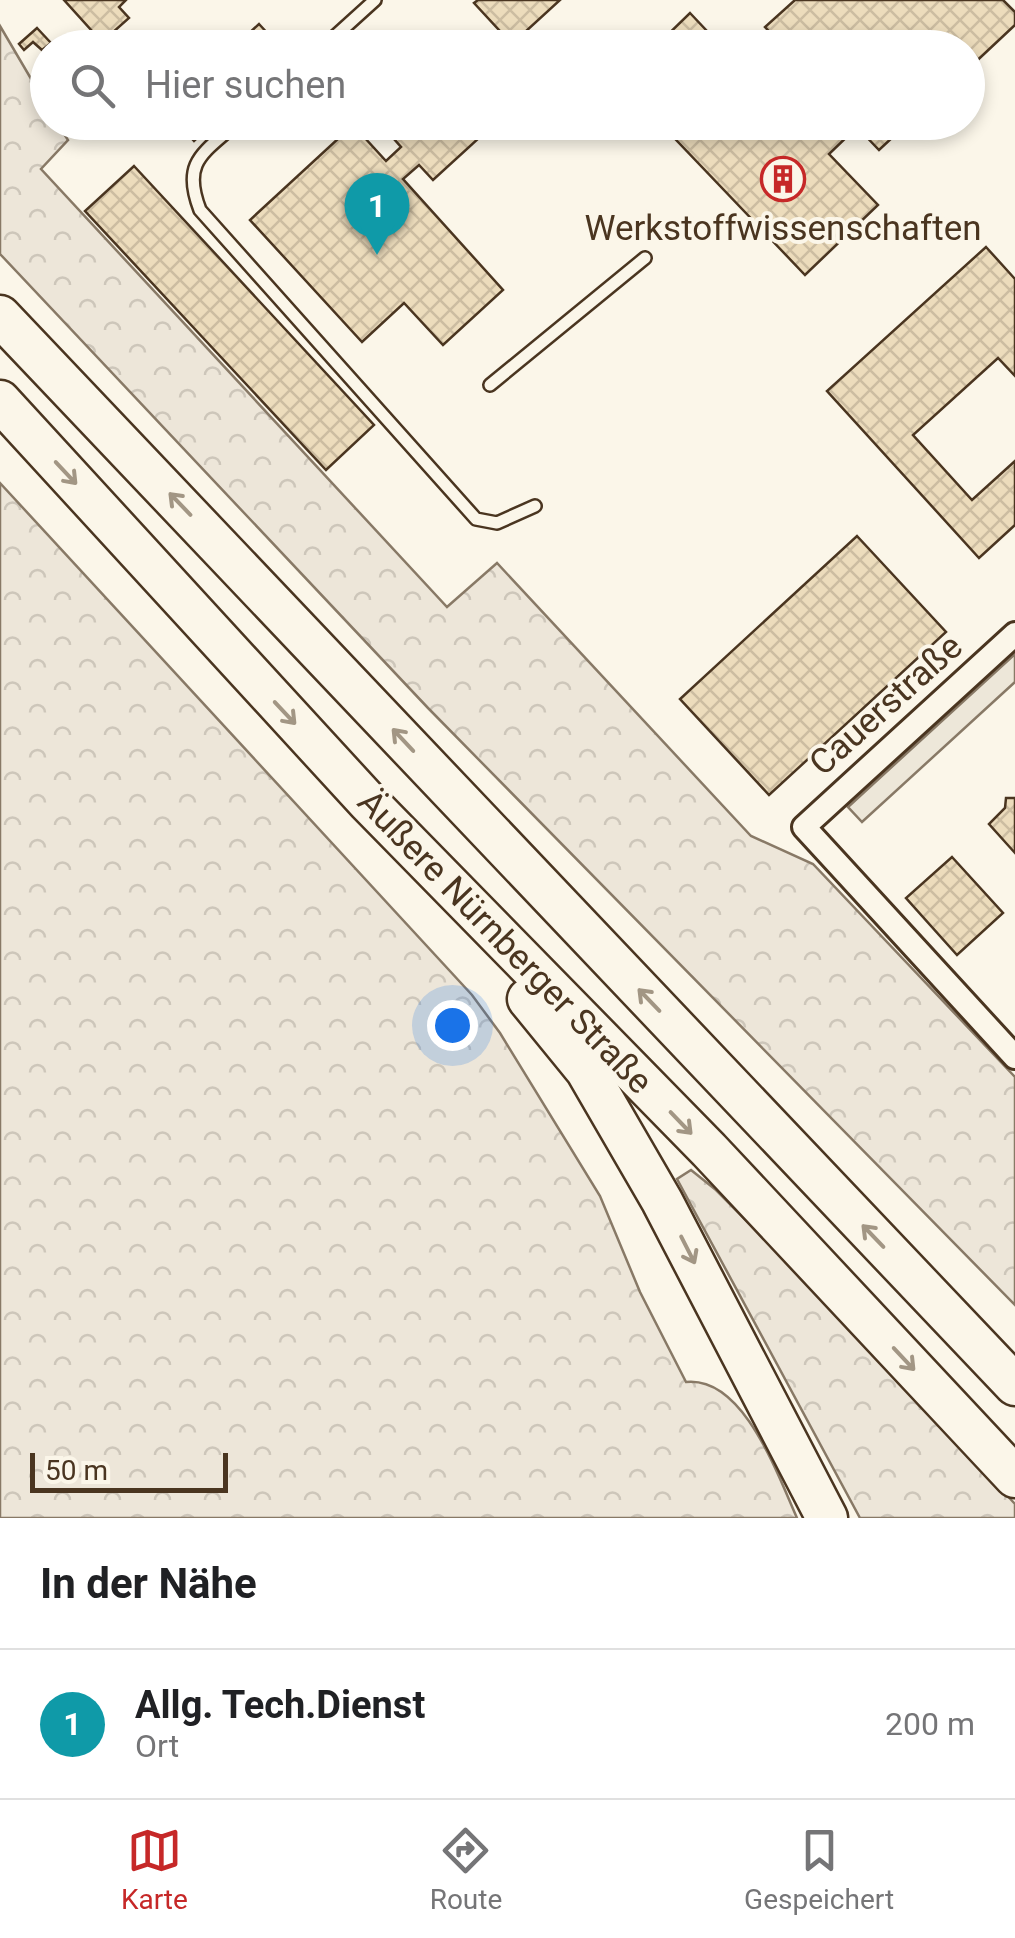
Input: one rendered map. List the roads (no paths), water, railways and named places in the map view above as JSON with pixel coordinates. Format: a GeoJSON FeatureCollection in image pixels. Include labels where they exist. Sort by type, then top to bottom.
{"type":"FeatureCollection","features":[{"type":"Feature","properties":{"kind":"highway","name":"Äußere Nürnberger Straße"},"geometry":{"type":"LineString","coordinates":[[0,316],[1006,1372]]}},
{"type":"Feature","properties":{"kind":"highway","name":"Äußere Nürnberger Straße"},"geometry":{"type":"LineString","coordinates":[[0,401],[368,802],[709,1150],[1015,1477]]}},
{"type":"Feature","properties":{"kind":"highway"},"geometry":{"type":"LineString","coordinates":[[368,802],[586,1070],[662,1201],[827,1518]]}},
{"type":"Feature","properties":{"kind":"street","name":"Cauerstraße"},"geometry":{"type":"LineString","coordinates":[[1015,634],[804,827],[1015,1057]]}},
{"type":"Feature","properties":{"kind":"lane"},"geometry":{"type":"LineString","coordinates":[[342,30],[374,0]]}},
{"type":"Feature","properties":{"kind":"lane"},"geometry":{"type":"LineString","coordinates":[[218,140],[196,160],[191,187],[200,210],[476,519],[497,523],[536,506]]}},
{"type":"Feature","properties":{"kind":"lane"},"geometry":{"type":"LineString","coordinates":[[490,385],[645,258]]}},
{"type":"Feature","properties":{"kind":"place","name":"Werkstoffwissenschaften"},"geometry":{"type":"Point","coordinates":[783,179]}},
{"type":"Feature","properties":{"kind":"place","name":"Allg. Tech.Dienst"},"geometry":{"type":"Point","coordinates":[377,255]}}]}
